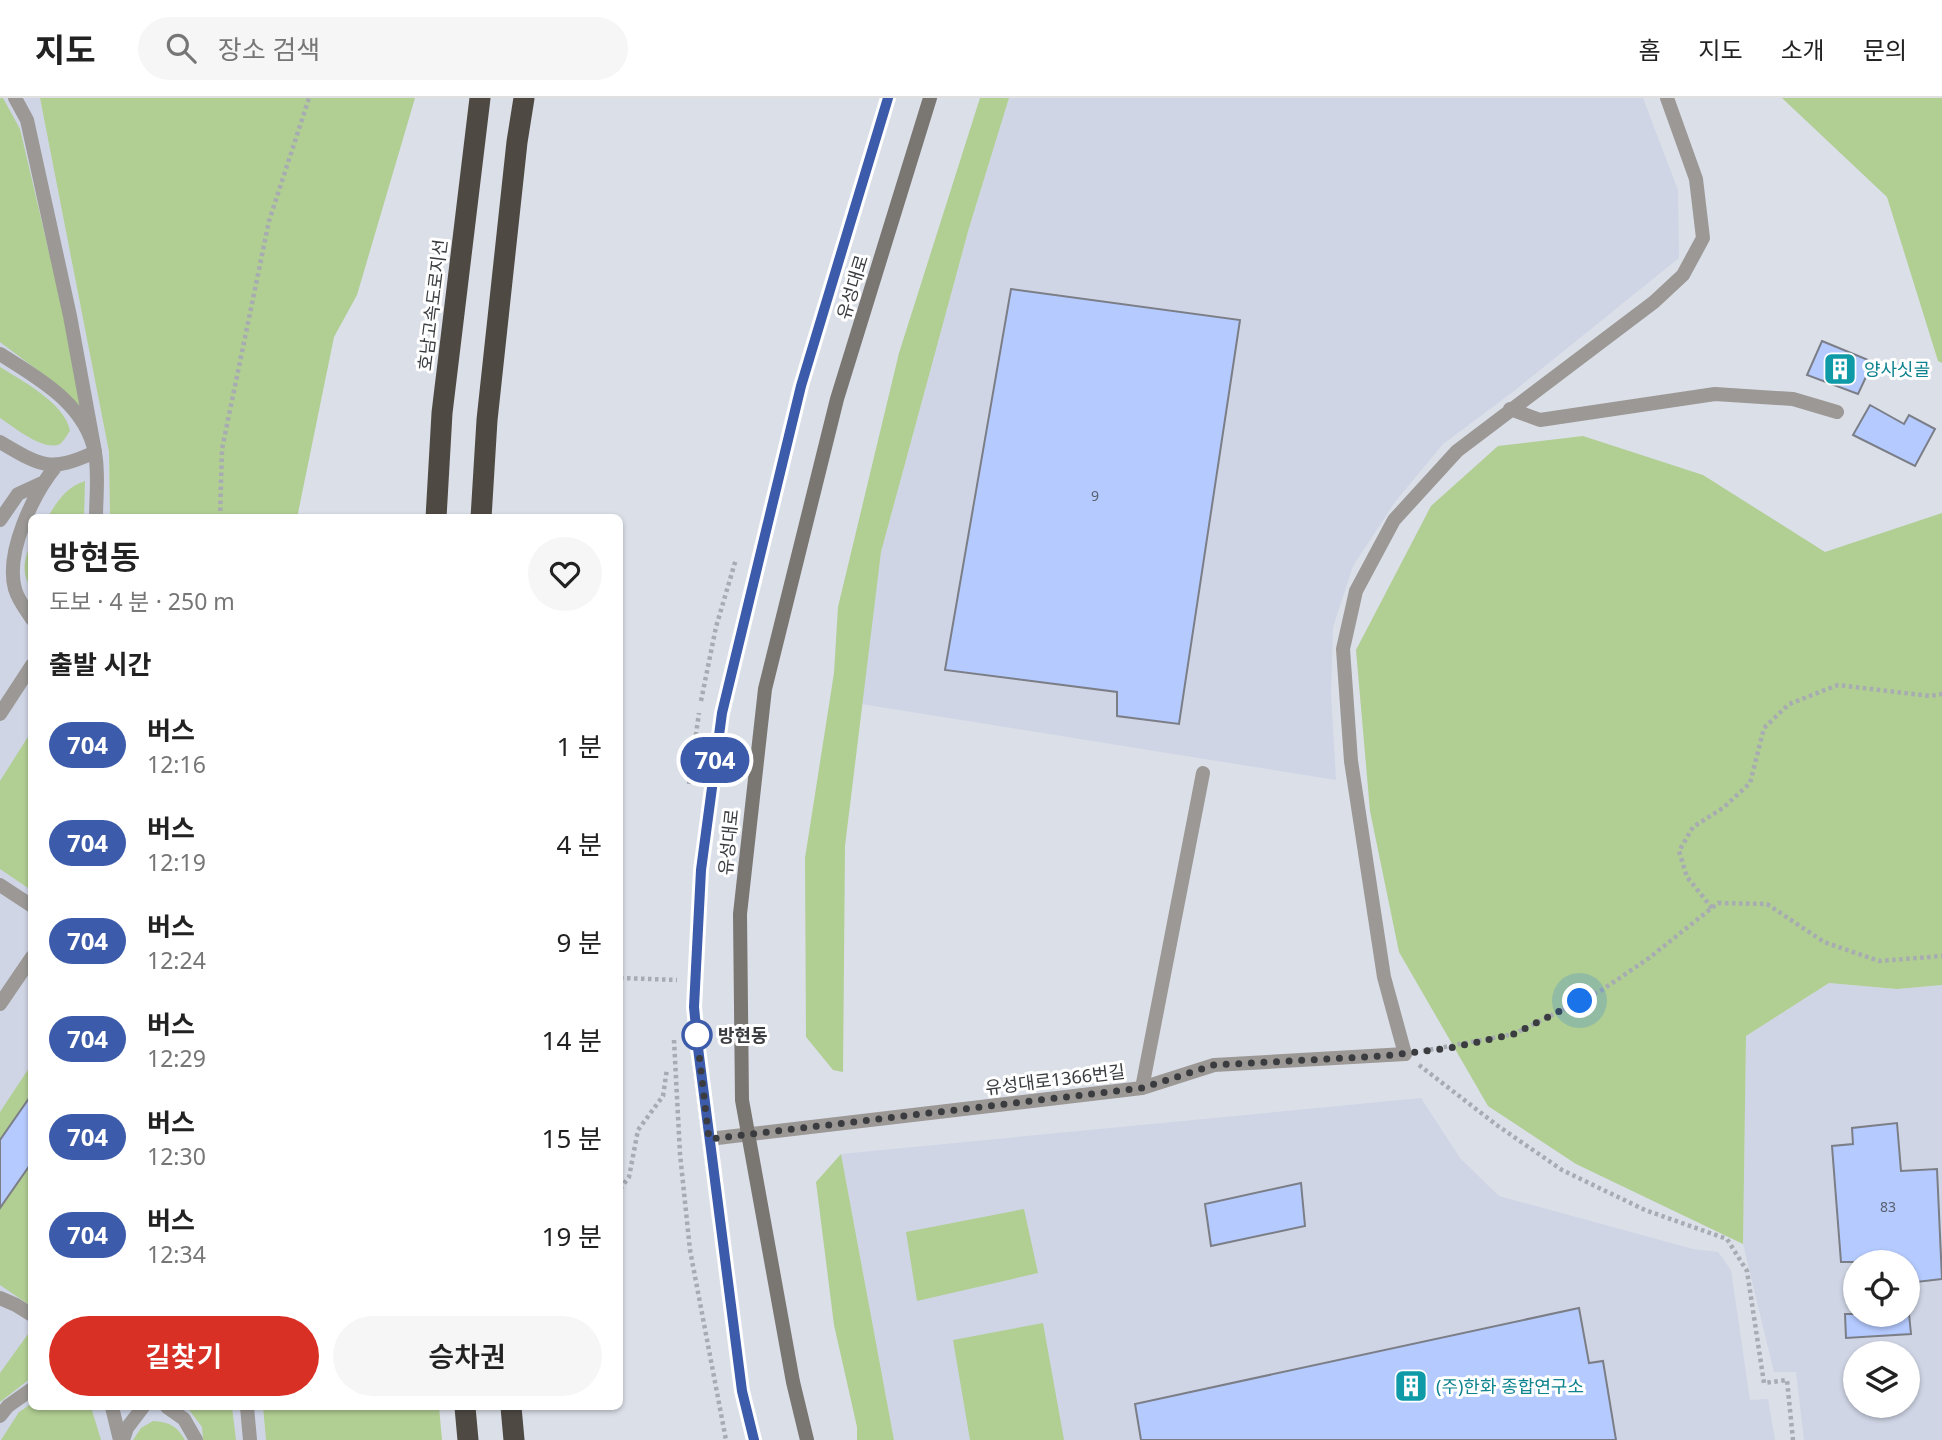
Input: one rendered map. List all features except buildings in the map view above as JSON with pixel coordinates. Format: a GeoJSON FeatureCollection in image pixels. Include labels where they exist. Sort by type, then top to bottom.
{"type":"FeatureCollection","features":[{"type":"Feature","properties":{"kind":"highway","name":"호남고속도로지선"},"geometry":{"type":"LineString","coordinates":[[436,514],[442,413],[480,98]]}},
{"type":"Feature","properties":{"kind":"highway"},"geometry":{"type":"LineString","coordinates":[[481,514],[487,420],[524,98]]}},
{"type":"Feature","properties":{"kind":"highway"},"geometry":{"type":"LineString","coordinates":[[465,1410],[468,1440]]}},
{"type":"Feature","properties":{"kind":"highway"},"geometry":{"type":"LineString","coordinates":[[511,1410],[514,1440]]}},
{"type":"Feature","properties":{"kind":"main road","name":"유성대로"},"geometry":{"type":"LineString","coordinates":[[754,1440],[742,1391],[694,1007],[701,870],[722,713],[801,386],[888,98]]}},
{"type":"Feature","properties":{"kind":"main road","name":"유성대로"},"geometry":{"type":"LineString","coordinates":[[807,1440],[793,1382],[742,1100],[740,914],[765,689],[837,399],[930,98]]}},
{"type":"Feature","properties":{"kind":"street"},"geometry":{"type":"LineString","coordinates":[[15,98],[27,120],[70,316],[95,452],[96,514]]}},
{"type":"Feature","properties":{"kind":"street"},"geometry":{"type":"LineString","coordinates":[[1405,1054],[1384,977],[1351,761],[1343,649],[1356,591],[1394,520],[1457,451],[1654,302],[1683,275],[1703,238],[1696,179],[1667,98]]}},
{"type":"Feature","properties":{"kind":"street"},"geometry":{"type":"LineString","coordinates":[[0,354],[42,381],[79,413],[95,452]]}},
{"type":"Feature","properties":{"kind":"street"},"geometry":{"type":"LineString","coordinates":[[1510,409],[1540,420],[1715,394],[1793,399],[1837,412]]}},
{"type":"Feature","properties":{"kind":"street"},"geometry":{"type":"LineString","coordinates":[[0,442],[29,459],[56,466],[71,463],[95,452]]}},
{"type":"Feature","properties":{"kind":"street"},"geometry":{"type":"LineString","coordinates":[[29,514],[42,483],[56,466]]}},
{"type":"Feature","properties":{"kind":"street"},"geometry":{"type":"LineString","coordinates":[[0,520],[18,494],[42,483]]}},
{"type":"Feature","properties":{"kind":"street"},"geometry":{"type":"LineString","coordinates":[[28,515],[13,565],[16,590],[28,612]]}},
{"type":"Feature","properties":{"kind":"street"},"geometry":{"type":"LineString","coordinates":[[0,714],[28,671]]}},
{"type":"Feature","properties":{"kind":"street"},"geometry":{"type":"LineString","coordinates":[[1142,1088],[1203,773]]}},
{"type":"Feature","properties":{"kind":"street"},"geometry":{"type":"LineString","coordinates":[[0,885],[28,903]]}},
{"type":"Feature","properties":{"kind":"street"},"geometry":{"type":"LineString","coordinates":[[0,1004],[28,963]]}},
{"type":"Feature","properties":{"kind":"street","name":"유성대로1366번길"},"geometry":{"type":"LineString","coordinates":[[709,1139],[1142,1088],[1214,1065],[1405,1054]]}},
{"type":"Feature","properties":{"kind":"street"},"geometry":{"type":"LineString","coordinates":[[0,1298],[28,1312]]}},
{"type":"Feature","properties":{"kind":"street"},"geometry":{"type":"LineString","coordinates":[[0,1416],[8,1406],[28,1392]]}},
{"type":"Feature","properties":{"kind":"street"},"geometry":{"type":"LineString","coordinates":[[114,1410],[122,1440]]}},
{"type":"Feature","properties":{"kind":"street"},"geometry":{"type":"LineString","coordinates":[[122,1440],[127,1428],[141,1410]]}},
{"type":"Feature","properties":{"kind":"street"},"geometry":{"type":"LineString","coordinates":[[171,1410],[184,1419],[196,1440]]}},
{"type":"Feature","properties":{"kind":"street"},"geometry":{"type":"LineString","coordinates":[[247,1410],[250,1440]]}},
{"type":"Feature","properties":{"kind":"path"},"geometry":{"type":"LineString","coordinates":[[220,514],[222,449],[269,221],[309,98]]}},
{"type":"Feature","properties":{"kind":"path"},"geometry":{"type":"LineString","coordinates":[[1712,908],[1687,877],[1679,850],[1693,827],[1723,808],[1750,782],[1764,728],[1788,704],[1838,685],[1930,696],[1942,694]]}},
{"type":"Feature","properties":{"kind":"path"},"geometry":{"type":"LineString","coordinates":[[1405,1054],[1450,1048],[1514,1034],[1602,990],[1649,958],[1718,903],[1767,904],[1824,942],[1879,961],[1942,956]]}},
{"type":"Feature","properties":{"kind":"path"},"geometry":{"type":"LineString","coordinates":[[623,978],[666,981],[696,978]]}},
{"type":"Feature","properties":{"kind":"path"},"geometry":{"type":"LineString","coordinates":[[1405,1054],[1498,1126],[1562,1170],[1645,1210],[1727,1238],[1747,1271],[1764,1383],[1787,1380],[1793,1440]]}},
{"type":"Feature","properties":{"kind":"path"},"geometry":{"type":"LineString","coordinates":[[623,1185],[629,1177],[638,1130],[663,1096],[667,1069]]}},
{"type":"Feature","properties":{"kind":"shaded area"},"geometry":{"type":"Polygon","coordinates":[[[0,98],[40,98],[109,452],[110,514],[28,514],[28,1410],[263,1410],[266,1440],[0,1440],[0,98]]]}},
{"type":"Feature","properties":{"kind":"shaded area"},"geometry":{"type":"Polygon","coordinates":[[[1009,98],[1643,98],[1678,190],[1679,258],[1514,391],[1443,444],[1395,502],[1353,566],[1333,627],[1331,694],[1336,780],[861,704],[881,552],[969,228],[1009,98]]]}},
{"type":"Feature","properties":{"kind":"shaded area"},"geometry":{"type":"Polygon","coordinates":[[[1829,983],[1897,989],[1942,985],[1942,1440],[1804,1440],[1796,1372],[1774,1372],[1743,1244],[1746,1036],[1829,983]]]}},
{"type":"Feature","properties":{"kind":"shaded area"},"geometry":{"type":"Polygon","coordinates":[[[1421,1098],[1460,1158],[1499,1196],[1693,1249],[1718,1252],[1731,1270],[1750,1400],[1768,1399],[1775,1440],[894,1440],[841,1154],[1421,1098]]]}},
{"type":"Feature","properties":{"kind":"green space"},"geometry":{"type":"Polygon","coordinates":[[[0,98],[3,98],[20,129],[72,350],[80,409],[56,384],[0,342],[0,98]]]}},
{"type":"Feature","properties":{"kind":"green space"},"geometry":{"type":"Polygon","coordinates":[[[40,98],[415,98],[357,295],[334,337],[298,514],[110,514],[109,452],[40,98]]]}},
{"type":"Feature","properties":{"kind":"green space"},"geometry":{"type":"Polygon","coordinates":[[[980,98],[1009,98],[969,228],[881,552],[845,846],[843,1072],[833,1070],[806,1037],[805,858],[834,673],[838,607],[899,353],[980,98]]]}},
{"type":"Feature","properties":{"kind":"green space"},"geometry":{"type":"Polygon","coordinates":[[[1782,98],[1942,98],[1942,363],[1938,361],[1887,197],[1782,98]]]}},
{"type":"Feature","properties":{"kind":"green space"},"geometry":{"type":"Polygon","coordinates":[[[0,367],[52,402],[60,411],[70,431],[60,444],[53,446],[38,442],[0,418],[0,367]]]}},
{"type":"Feature","properties":{"kind":"green space"},"geometry":{"type":"Polygon","coordinates":[[[1583,436],[1703,475],[1825,552],[1942,513],[1942,985],[1897,989],[1829,983],[1746,1036],[1743,1244],[1576,1164],[1488,1106],[1399,952],[1370,811],[1356,650],[1431,506],[1498,446],[1583,436]]]}},
{"type":"Feature","properties":{"kind":"green space"},"geometry":{"type":"Polygon","coordinates":[[[85,481],[84,514],[50,514],[67,491],[85,481]]]}},
{"type":"Feature","properties":{"kind":"green space"},"geometry":{"type":"Polygon","coordinates":[[[28,552],[28,582],[25,566],[28,552]]]}},
{"type":"Feature","properties":{"kind":"green space"},"geometry":{"type":"Polygon","coordinates":[[[28,737],[28,888],[0,869],[0,781],[28,737]]]}},
{"type":"Feature","properties":{"kind":"green space"},"geometry":{"type":"Polygon","coordinates":[[[28,1070],[28,1304],[0,1285],[0,1112],[28,1070]]]}},
{"type":"Feature","properties":{"kind":"green space"},"geometry":{"type":"Polygon","coordinates":[[[841,1154],[894,1440],[857,1440],[857,1427],[834,1325],[816,1182],[841,1154]]]}},
{"type":"Feature","properties":{"kind":"green space"},"geometry":{"type":"Polygon","coordinates":[[[1024,1209],[1038,1273],[917,1301],[906,1232],[1024,1209]]]}},
{"type":"Feature","properties":{"kind":"green space"},"geometry":{"type":"Polygon","coordinates":[[[1043,1323],[1064,1440],[970,1440],[953,1340],[1043,1323]]]}},
{"type":"Feature","properties":{"kind":"green space"},"geometry":{"type":"Polygon","coordinates":[[[28,1334],[28,1380],[0,1402],[0,1373],[28,1334]]]}},
{"type":"Feature","properties":{"kind":"green space"},"geometry":{"type":"Polygon","coordinates":[[[28,1406],[28,1410],[92,1410],[101,1440],[1,1440],[19,1412],[28,1406]]]}},
{"type":"Feature","properties":{"kind":"green space"},"geometry":{"type":"Polygon","coordinates":[[[189,1410],[232,1410],[236,1440],[203,1440],[202,1427],[189,1410]]]}},
{"type":"Feature","properties":{"kind":"green space"},"geometry":{"type":"Polygon","coordinates":[[[263,1410],[439,1410],[442,1440],[266,1440],[263,1410]]]}},
{"type":"Feature","properties":{"kind":"green space"},"geometry":{"type":"Polygon","coordinates":[[[153,1421],[172,1426],[185,1440],[133,1440],[141,1428],[153,1421]]]}},
{"type":"Feature","properties":{"kind":"bus line","name":"704"},"geometry":{"type":"LineString","coordinates":[[754,1440],[742,1391],[694,1007],[701,870],[722,713],[801,386],[888,98]]}},
{"type":"Feature","properties":{"kind":"place","name":"양사싯골"},"geometry":{"type":"Point","coordinates":[1840,369]}},
{"type":"Feature","properties":{"kind":"place","name":"방현동"},"geometry":{"type":"Point","coordinates":[697,1035]}},
{"type":"Feature","properties":{"kind":"place","name":"(주)한화 종합연구소"},"geometry":{"type":"Point","coordinates":[1411,1386]}},
{"type":"Feature","properties":{"kind":"route"},"geometry":{"type":"LineString","coordinates":[[697,1035],[696,1028],[709,1139],[1142,1088],[1214,1065],[1384,1056],[1450,1048],[1514,1034],[1580,1001]]}}]}
